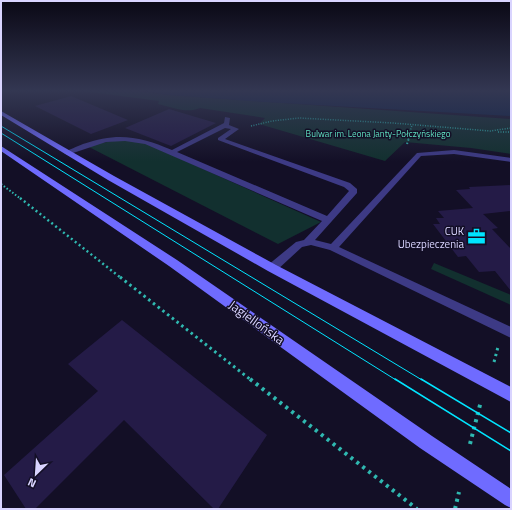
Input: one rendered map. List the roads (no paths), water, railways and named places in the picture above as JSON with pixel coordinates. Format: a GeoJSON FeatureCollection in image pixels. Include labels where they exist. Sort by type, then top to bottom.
{"type":"FeatureCollection","features":[{"type":"Feature","properties":{"kind":"main road"},"geometry":{"type":"LineString","coordinates":[[2,115],[67,153],[272,268],[511,395]]}},
{"type":"Feature","properties":{"kind":"main road","name":"Jagiellońska"},"geometry":{"type":"LineString","coordinates":[[1,148],[173,263],[419,438],[511,499]]}},
{"type":"Feature","properties":{"kind":"lane"},"geometry":{"type":"LineString","coordinates":[[173,152],[227,124],[227,118]]}},
{"type":"Feature","properties":{"kind":"lane"},"geometry":{"type":"LineString","coordinates":[[223,126],[236,129],[220,138],[347,185],[354,191],[307,242]]}},
{"type":"Feature","properties":{"kind":"lane"},"geometry":{"type":"LineString","coordinates":[[67,153],[110,138],[127,138],[147,142],[328,220]]}},
{"type":"Feature","properties":{"kind":"lane"},"geometry":{"type":"LineString","coordinates":[[333,248],[419,154],[437,151],[511,160]]}},
{"type":"Feature","properties":{"kind":"lane"},"geometry":{"type":"LineString","coordinates":[[272,268],[299,244],[311,242],[333,248],[507,331]]}},
{"type":"Feature","properties":{"kind":"water"},"geometry":{"type":"Polygon","coordinates":[[[490,115],[511,115],[511,116],[490,115]]]}},
{"type":"Feature","properties":{"kind":"tram line"},"geometry":{"type":"LineString","coordinates":[[1,126],[422,380]]}},
{"type":"Feature","properties":{"kind":"tram line"},"geometry":{"type":"LineString","coordinates":[[1,133],[396,380]]}},
{"type":"Feature","properties":{"kind":"tram line"},"geometry":{"type":"LineString","coordinates":[[395,379],[511,451]]}},
{"type":"Feature","properties":{"kind":"tram line"},"geometry":{"type":"LineString","coordinates":[[421,379],[511,433]]}},
{"type":"Feature","properties":{"kind":"place","name":"CUK Ubezpieczenia"},"geometry":{"type":"Point","coordinates":[477,237]}},
{"type":"Feature","properties":{"kind":"park label","name":"Bulwar im. Leona Janty-Połczyńskiego"},"geometry":{"type":"Point","coordinates":[378,134]}}]}
